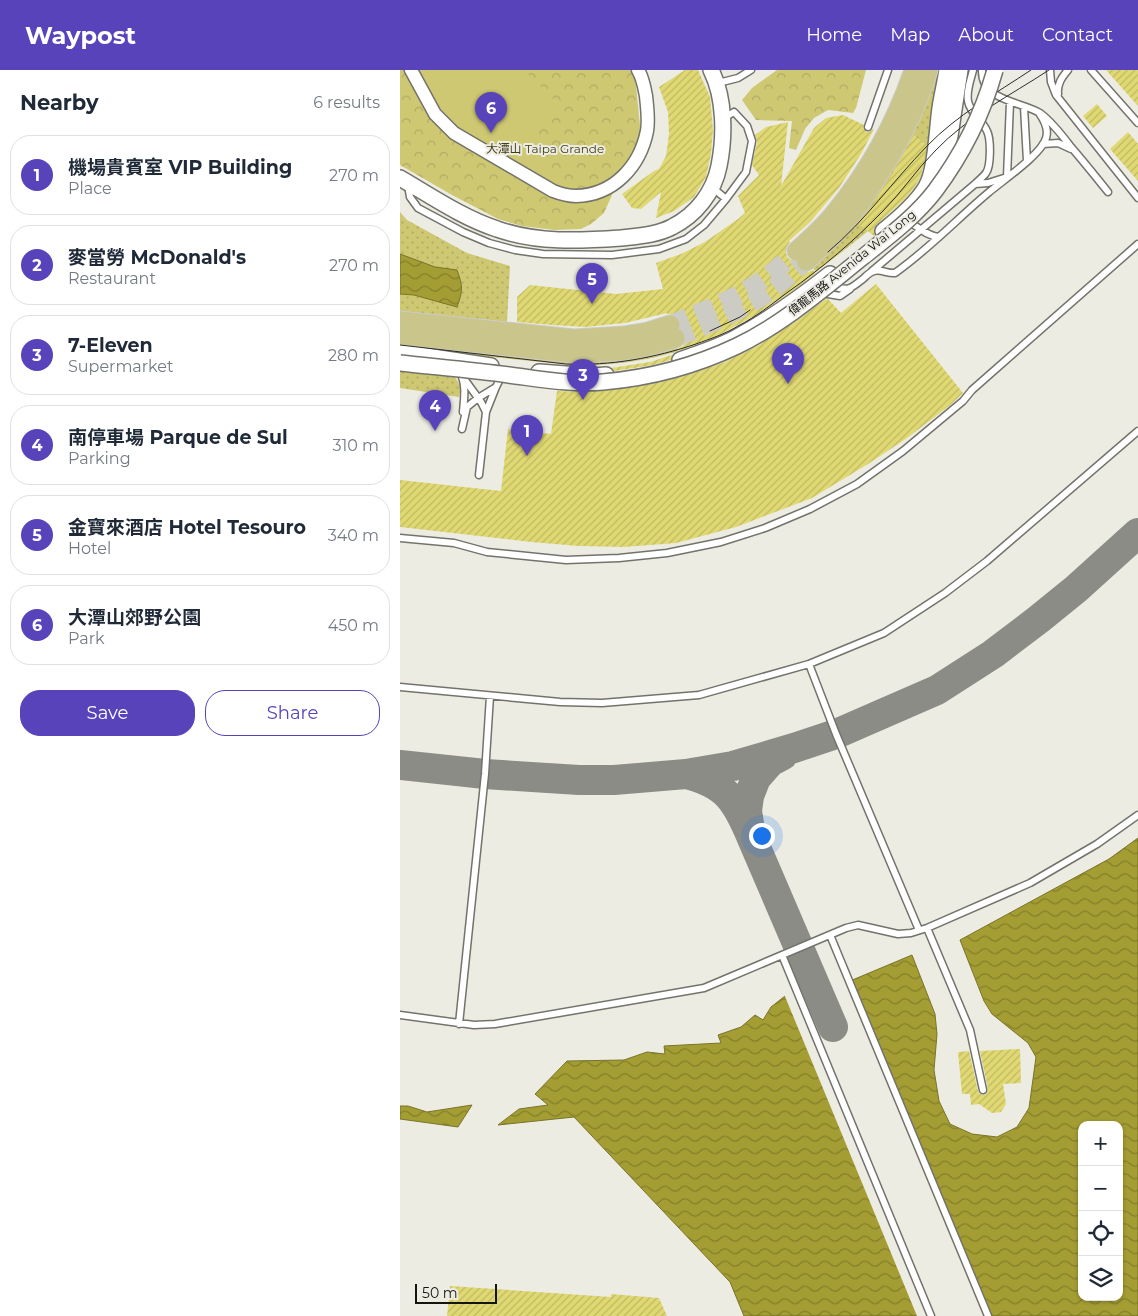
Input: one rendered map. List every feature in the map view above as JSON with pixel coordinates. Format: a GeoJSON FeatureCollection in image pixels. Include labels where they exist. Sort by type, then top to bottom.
{"type":"FeatureCollection","features":[{"type":"Feature","properties":{"kind":"main road"},"geometry":{"type":"LineString","coordinates":[[914,70],[902,104],[883,143],[851,192],[802,256],[845,222],[863,199],[895,149],[914,108],[928,70]]}},
{"type":"Feature","properties":{"kind":"main road"},"geometry":{"type":"LineString","coordinates":[[400,322],[574,339],[672,331],[650,345],[600,352],[573,352],[400,335]]}},
{"type":"Feature","properties":{"kind":"street"},"geometry":{"type":"LineString","coordinates":[[411,70],[435,114],[454,133],[553,192],[576,196],[591,194],[605,189],[622,178],[634,164],[642,150],[648,128],[643,78],[638,70]]}},
{"type":"Feature","properties":{"kind":"street","name":"偉龍馬路 Avenida Wai Long"},"geometry":{"type":"LineString","coordinates":[[400,352],[508,369],[593,376],[636,371],[677,361],[737,338],[812,288],[897,220],[917,198],[926,186],[932,164],[947,70]]}},
{"type":"Feature","properties":{"kind":"street"},"geometry":{"type":"LineString","coordinates":[[926,186],[947,148],[960,70]]}},
{"type":"Feature","properties":{"kind":"street","name":"偉龍馬路 Avenida Wai Long"},"geometry":{"type":"LineString","coordinates":[[400,363],[559,381],[601,382],[643,377],[684,367],[737,346],[785,317],[832,282],[899,228],[926,202],[944,178],[967,140],[988,93],[995,70]]}},
{"type":"Feature","properties":{"kind":"street"},"geometry":{"type":"LineString","coordinates":[[404,181],[483,224],[514,235],[551,240],[601,239],[636,236],[663,231],[690,215],[713,188],[720,160],[722,118],[720,95],[714,77]]}},
{"type":"Feature","properties":{"kind":"lane"},"geometry":{"type":"LineString","coordinates":[[714,77],[738,78],[751,70]]}},
{"type":"Feature","properties":{"kind":"lane"},"geometry":{"type":"LineString","coordinates":[[868,127],[888,70]]}},
{"type":"Feature","properties":{"kind":"lane"},"geometry":{"type":"LineString","coordinates":[[973,70],[967,99],[972,110],[988,131],[990,146],[987,193]]}},
{"type":"Feature","properties":{"kind":"lane"},"geometry":{"type":"LineString","coordinates":[[982,70],[983,80],[991,91],[1010,102],[1039,113],[1053,125],[1108,192]]}},
{"type":"Feature","properties":{"kind":"lane"},"geometry":{"type":"LineString","coordinates":[[1050,70],[1051,82],[1058,98],[1138,198]]}},
{"type":"Feature","properties":{"kind":"lane"},"geometry":{"type":"LineString","coordinates":[[1058,98],[1058,85],[1068,70]]}},
{"type":"Feature","properties":{"kind":"lane"},"geometry":{"type":"LineString","coordinates":[[1091,70],[1138,123]]}},
{"type":"Feature","properties":{"kind":"lane"},"geometry":{"type":"LineString","coordinates":[[1007,177],[1010,102]]}},
{"type":"Feature","properties":{"kind":"lane"},"geometry":{"type":"LineString","coordinates":[[1024,107],[1027,161]]}},
{"type":"Feature","properties":{"kind":"lane"},"geometry":{"type":"LineString","coordinates":[[404,181],[410,197],[418,208],[463,232],[489,243],[515,250],[543,254],[612,255],[659,250],[686,239],[704,225],[746,172],[752,141],[747,126],[734,112],[722,118]]}},
{"type":"Feature","properties":{"kind":"lane"},"geometry":{"type":"LineString","coordinates":[[870,274],[878,271],[895,273],[1037,152],[1046,138],[1047,130],[1045,122],[1039,113]]}},
{"type":"Feature","properties":{"kind":"lane"},"geometry":{"type":"LineString","coordinates":[[1043,144],[1058,143],[1074,151]]}},
{"type":"Feature","properties":{"kind":"lane"},"geometry":{"type":"LineString","coordinates":[[851,288],[845,289],[822,284],[812,288],[816,292],[840,296],[851,288],[870,274],[987,173]]}},
{"type":"Feature","properties":{"kind":"lane"},"geometry":{"type":"LineString","coordinates":[[975,184],[988,183],[1007,177]]}},
{"type":"Feature","properties":{"kind":"lane"},"geometry":{"type":"LineString","coordinates":[[713,188],[726,199]]}},
{"type":"Feature","properties":{"kind":"lane"},"geometry":{"type":"LineString","coordinates":[[897,220],[902,219],[910,222],[932,237],[939,237]]}},
{"type":"Feature","properties":{"kind":"lane"},"geometry":{"type":"LineString","coordinates":[[400,538],[454,543],[487,552],[566,560],[619,558],[668,553],[721,542],[765,528],[810,509],[856,484],[903,451],[963,401],[972,390],[1138,244]]}},
{"type":"Feature","properties":{"kind":"lane"},"geometry":{"type":"LineString","coordinates":[[444,358],[458,370],[484,406],[486,412]]}},
{"type":"Feature","properties":{"kind":"lane"},"geometry":{"type":"LineString","coordinates":[[479,475],[486,412],[503,372],[508,369]]}},
{"type":"Feature","properties":{"kind":"lane"},"geometry":{"type":"LineString","coordinates":[[462,377],[465,387],[462,429],[467,407],[496,387]]}},
{"type":"Feature","properties":{"kind":"lane"},"geometry":{"type":"LineString","coordinates":[[400,687],[560,702],[602,703],[699,695],[809,664],[884,633],[945,593],[987,561],[1138,431]]}},
{"type":"Feature","properties":{"kind":"lane"},"geometry":{"type":"LineString","coordinates":[[809,664],[836,734],[919,930]]}},
{"type":"Feature","properties":{"kind":"lane"},"geometry":{"type":"LineString","coordinates":[[459,1024],[485,774],[490,696]]}},
{"type":"Feature","properties":{"kind":"lane"},"geometry":{"type":"LineString","coordinates":[[400,1015],[459,1024],[495,1024],[704,988],[846,928],[858,925],[898,934],[911,933],[928,928],[1030,883],[1097,844],[1138,815]]}},
{"type":"Feature","properties":{"kind":"lane"},"geometry":{"type":"LineString","coordinates":[[928,928],[970,1030],[982,1090]]}},
{"type":"Feature","properties":{"kind":"lane"},"geometry":{"type":"LineString","coordinates":[[830,935],[988,1316]]}},
{"type":"Feature","properties":{"kind":"lane"},"geometry":{"type":"LineString","coordinates":[[782,955],[931,1316]]}},
{"type":"Feature","properties":{"kind":"green space","name":"大潭山 Taipa Grande"},"geometry":{"type":"Polygon","coordinates":[[[400,70],[630,70],[635,76],[642,145],[619,179],[604,213],[591,224],[581,229],[555,230],[522,226],[498,219],[400,165],[400,70]]]}},
{"type":"Feature","properties":{"kind":"green space"},"geometry":{"type":"Polygon","coordinates":[[[407,70],[524,70],[558,104],[534,128],[551,185],[546,197],[451,137],[407,70]]]}},
{"type":"Feature","properties":{"kind":"green space"},"geometry":{"type":"Polygon","coordinates":[[[777,70],[866,70],[853,113],[828,110],[814,118],[805,129],[796,150],[789,148],[792,121],[756,120],[742,100],[752,88],[777,70]]]}},
{"type":"Feature","properties":{"kind":"green space"},"geometry":{"type":"Polygon","coordinates":[[[936,70],[942,70],[924,166],[903,197],[890,211],[861,237],[816,272],[810,265],[936,70]]]}},
{"type":"Feature","properties":{"kind":"green space"},"geometry":{"type":"Polygon","coordinates":[[[400,212],[407,220],[467,253],[510,266],[507,322],[480,319],[477,322],[400,314],[400,212]]]}},
{"type":"Feature","properties":{"kind":"green space"},"geometry":{"type":"Polygon","coordinates":[[[400,338],[676,343],[678,351],[652,358],[625,362],[599,365],[572,365],[400,348],[400,338]]]}},
{"type":"Feature","properties":{"kind":"green space"},"geometry":{"type":"Polygon","coordinates":[[[400,372],[444,373],[455,377],[461,387],[459,397],[400,388],[400,372]]]}},
{"type":"Feature","properties":{"kind":"water"},"geometry":{"type":"Polygon","coordinates":[[[400,254],[435,267],[457,270],[462,288],[457,307],[414,295],[400,294],[400,254]]]}},
{"type":"Feature","properties":{"kind":"water"},"geometry":{"type":"Polygon","coordinates":[[[1138,838],[1138,1316],[744,1316],[730,1282],[574,1117],[498,1125],[519,1109],[548,1105],[535,1094],[567,1061],[624,1060],[647,1052],[665,1054],[664,1046],[721,1043],[718,1035],[741,1027],[755,1015],[763,1020],[771,1007],[785,996],[850,981],[912,955],[935,1014],[937,1034],[934,1070],[939,1101],[950,1124],[972,1134],[997,1137],[1017,1127],[1029,1108],[1036,1057],[1028,1043],[992,1014],[984,1001],[960,940],[1109,859],[1138,838]]]}},
{"type":"Feature","properties":{"kind":"water"},"geometry":{"type":"Polygon","coordinates":[[[472,1105],[458,1127],[400,1119],[400,1106],[408,1106],[427,1112],[472,1105]]]}},
{"type":"Feature","properties":{"kind":"pier"},"geometry":{"type":"Polygon","coordinates":[[[851,978],[991,1316],[917,1316],[784,994],[851,978]]]}},
{"type":"Feature","properties":{"kind":"building"},"geometry":{"type":"Polygon","coordinates":[[[685,70],[698,70],[710,97],[713,130],[711,154],[706,177],[694,197],[674,211],[656,218],[661,192],[641,209],[632,208],[622,194],[659,169],[666,156],[669,134],[668,112],[659,87],[685,70]]]}},
{"type":"Feature","properties":{"kind":"building"},"geometry":{"type":"Polygon","coordinates":[[[1106,70],[1138,70],[1138,106],[1106,70]]]}},
{"type":"Feature","properties":{"kind":"building"},"geometry":{"type":"Polygon","coordinates":[[[1097,104],[1107,116],[1093,128],[1083,116],[1097,104]]]}},
{"type":"Feature","properties":{"kind":"building"},"geometry":{"type":"Polygon","coordinates":[[[843,115],[864,125],[863,128],[866,132],[874,129],[861,154],[839,188],[810,222],[789,241],[786,248],[788,258],[795,262],[798,269],[803,272],[813,270],[816,273],[756,315],[719,335],[679,351],[678,349],[686,341],[686,335],[680,329],[681,322],[678,317],[673,314],[667,313],[625,323],[585,327],[517,322],[517,297],[530,285],[616,294],[663,289],[656,263],[681,254],[705,242],[745,213],[738,196],[759,175],[752,165],[757,142],[755,135],[766,127],[788,122],[781,186],[814,128],[826,118],[843,115]]]}},
{"type":"Feature","properties":{"kind":"building"},"geometry":{"type":"Polygon","coordinates":[[[1128,132],[1138,144],[1138,181],[1110,149],[1128,132]]]}},
{"type":"Feature","properties":{"kind":"building"},"geometry":{"type":"Polygon","coordinates":[[[914,135],[927,145],[921,176],[905,199],[877,224],[874,228],[874,236],[859,224],[890,178],[914,135]]]}},
{"type":"Feature","properties":{"kind":"building"},"geometry":{"type":"Polygon","coordinates":[[[876,284],[963,393],[907,438],[812,498],[736,527],[676,543],[624,547],[531,542],[400,527],[400,480],[501,491],[508,429],[551,434],[557,391],[591,392],[621,389],[657,383],[691,374],[725,362],[759,345],[826,299],[841,313],[876,284]]]}},
{"type":"Feature","properties":{"kind":"building"},"geometry":{"type":"Polygon","coordinates":[[[672,355],[671,360],[653,365],[614,371],[611,368],[650,362],[672,355]]]}},
{"type":"Feature","properties":{"kind":"building"},"geometry":{"type":"Polygon","coordinates":[[[1020,1049],[1021,1083],[1003,1084],[1006,1104],[1001,1112],[992,1113],[979,1104],[971,1105],[970,1094],[962,1094],[958,1052],[969,1051],[978,1091],[984,1095],[988,1089],[980,1051],[1020,1049]]]}},
{"type":"Feature","properties":{"kind":"building"},"geometry":{"type":"Polygon","coordinates":[[[450,1286],[611,1297],[611,1294],[659,1298],[667,1316],[447,1316],[450,1286]]]}},
{"type":"Feature","properties":{"kind":"taxiway"},"geometry":{"type":"LineString","coordinates":[[400,765],[485,774],[579,780],[614,780],[686,774],[733,766],[794,748],[836,734],[937,690],[993,654],[1039,619],[1076,589],[1138,533]]}},
{"type":"Feature","properties":{"kind":"taxiway"},"geometry":{"type":"LineString","coordinates":[[686,774],[711,783],[728,795],[740,813],[751,836],[747,811],[749,796],[756,778],[770,762],[783,755]]}},
{"type":"Feature","properties":{"kind":"taxiway"},"geometry":{"type":"LineString","coordinates":[[751,836],[833,1027]]}},
{"type":"Feature","properties":{"kind":"tunnel"},"geometry":{"type":"LineString","coordinates":[[670,325],[751,288],[771,274],[797,251]]}},
{"type":"Feature","properties":{"kind":"tunnel"},"geometry":{"type":"LineString","coordinates":[[675,338],[724,317],[759,298],[806,261]]}},
{"type":"Feature","properties":{"kind":"tram line"},"geometry":{"type":"LineString","coordinates":[[828,252],[867,214],[927,146],[951,124],[1031,70]]}},
{"type":"Feature","properties":{"kind":"tram line"},"geometry":{"type":"LineString","coordinates":[[400,345],[566,364],[599,364],[648,357],[680,349],[723,334],[764,310],[837,254],[883,211],[928,158],[961,128],[990,107],[1049,70]]}},
{"type":"Feature","properties":{"kind":"tram line"},"geometry":{"type":"LineString","coordinates":[[710,331],[740,317],[750,310]]}},
{"type":"Feature","properties":{"kind":"place","name":"大潭山郊野公園"},"geometry":{"type":"Point","coordinates":[491,133]}},
{"type":"Feature","properties":{"kind":"place","name":"金寶來酒店 Hotel Tesouro"},"geometry":{"type":"Point","coordinates":[592,304]}},
{"type":"Feature","properties":{"kind":"place","name":"麥當勞 McDonald's"},"geometry":{"type":"Point","coordinates":[788,384]}},
{"type":"Feature","properties":{"kind":"place","name":"7-Eleven"},"geometry":{"type":"Point","coordinates":[583,400]}},
{"type":"Feature","properties":{"kind":"place","name":"南停車場 Parque de Sul"},"geometry":{"type":"Point","coordinates":[435,431]}},
{"type":"Feature","properties":{"kind":"place","name":"機場貴賓室 VIP Building"},"geometry":{"type":"Point","coordinates":[527,456]}}]}
